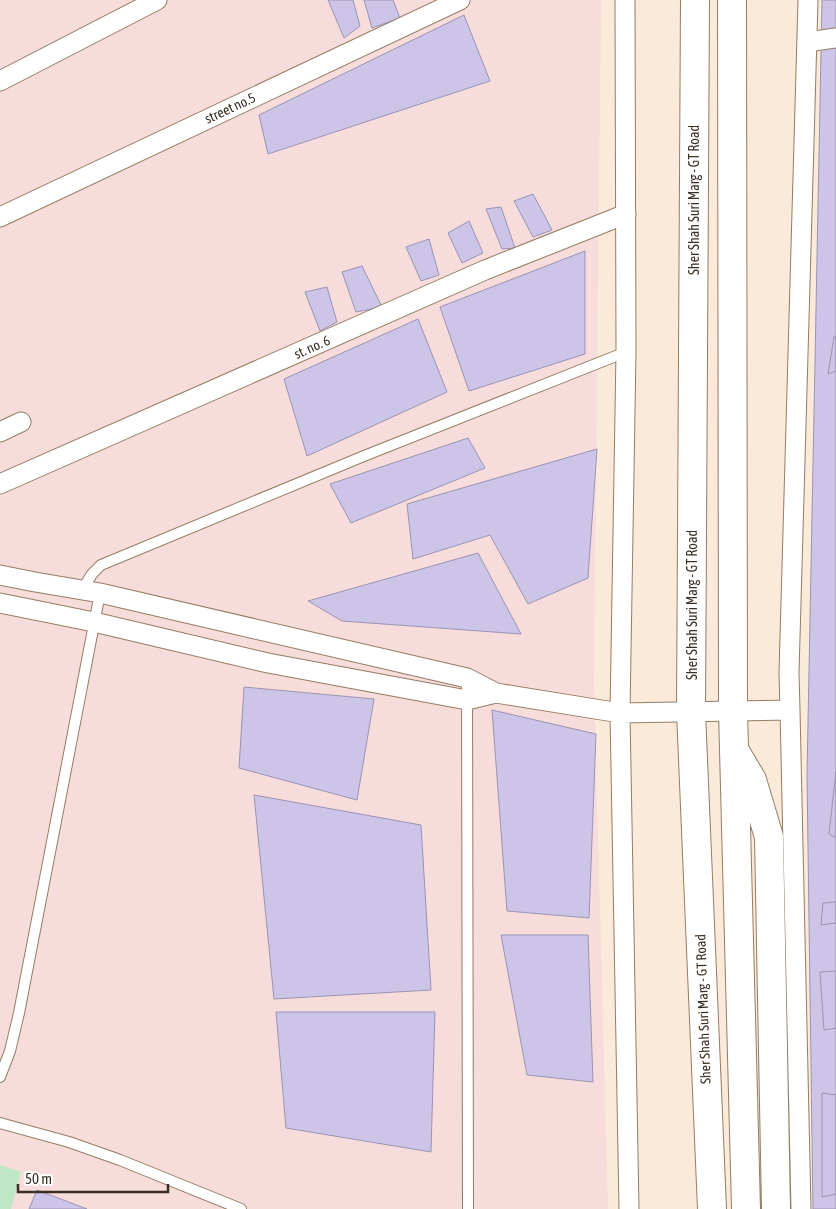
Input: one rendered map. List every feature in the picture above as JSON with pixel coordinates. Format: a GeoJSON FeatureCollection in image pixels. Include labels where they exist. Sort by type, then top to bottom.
{"type":"FeatureCollection","features":[{"type":"Feature","properties":{"kind":"main road","name":"Sher Shah Suri Marg - GT Road"},"geometry":{"type":"LineString","coordinates":[[695,0],[691,712],[712,1209]]}},
{"type":"Feature","properties":{"kind":"main road"},"geometry":{"type":"LineString","coordinates":[[732,0],[733,712],[746,1209]]}},
{"type":"Feature","properties":{"kind":"main road"},"geometry":{"type":"LineString","coordinates":[[734,749],[752,780],[769,837],[776,1209]]}},
{"type":"Feature","properties":{"kind":"street"},"geometry":{"type":"LineString","coordinates":[[0,81],[157,0]]}},
{"type":"Feature","properties":{"kind":"street","name":"street no.5"},"geometry":{"type":"LineString","coordinates":[[0,217],[460,0]]}},
{"type":"Feature","properties":{"kind":"street"},"geometry":{"type":"LineString","coordinates":[[625,0],[626,352],[620,714],[629,1209]]}},
{"type":"Feature","properties":{"kind":"street"},"geometry":{"type":"LineString","coordinates":[[801,1209],[790,644],[808,0]]}},
{"type":"Feature","properties":{"kind":"street"},"geometry":{"type":"LineString","coordinates":[[807,42],[836,38]]}},
{"type":"Feature","properties":{"kind":"street","name":"st. no. 6"},"geometry":{"type":"LineString","coordinates":[[0,484],[485,270],[626,214]]}},
{"type":"Feature","properties":{"kind":"street"},"geometry":{"type":"LineString","coordinates":[[0,432],[21,422]]}},
{"type":"Feature","properties":{"kind":"street"},"geometry":{"type":"LineString","coordinates":[[0,575],[91,591],[467,678],[496,693],[620,714],[790,710]]}},
{"type":"Feature","properties":{"kind":"street"},"geometry":{"type":"LineString","coordinates":[[0,603],[94,622],[268,663],[467,700],[496,693]]}},
{"type":"Feature","properties":{"kind":"lane"},"geometry":{"type":"LineString","coordinates":[[0,1077],[10,1051],[19,1013],[94,622],[91,591],[92,574],[101,565],[364,456],[626,352]]}},
{"type":"Feature","properties":{"kind":"lane"},"geometry":{"type":"LineString","coordinates":[[467,678],[468,1209]]}},
{"type":"Feature","properties":{"kind":"lane"},"geometry":{"type":"LineString","coordinates":[[0,1123],[69,1142],[120,1160],[241,1209]]}},
{"type":"Feature","properties":{"kind":"shaded area"},"geometry":{"type":"Polygon","coordinates":[[[0,0],[601,0],[594,682],[608,1209],[0,1209],[0,0]]]}},
{"type":"Feature","properties":{"kind":"green space"},"geometry":{"type":"Polygon","coordinates":[[[0,1165],[21,1172],[11,1209],[0,1209],[0,1165]]]}},
{"type":"Feature","properties":{"kind":"building"},"geometry":{"type":"Polygon","coordinates":[[[328,0],[353,0],[360,26],[344,38],[328,0]]]}},
{"type":"Feature","properties":{"kind":"building"},"geometry":{"type":"Polygon","coordinates":[[[364,0],[393,0],[400,18],[372,28],[364,0]]]}},
{"type":"Feature","properties":{"kind":"building"},"geometry":{"type":"Polygon","coordinates":[[[822,0],[836,0],[836,1209],[813,1209],[807,775],[822,0]]]}},
{"type":"Feature","properties":{"kind":"building"},"geometry":{"type":"Polygon","coordinates":[[[464,15],[490,81],[268,154],[259,115],[464,15]]]}},
{"type":"Feature","properties":{"kind":"building"},"geometry":{"type":"Polygon","coordinates":[[[533,194],[552,230],[533,237],[514,201],[533,194]]]}},
{"type":"Feature","properties":{"kind":"building"},"geometry":{"type":"Polygon","coordinates":[[[501,207],[515,248],[502,249],[486,209],[501,207]]]}},
{"type":"Feature","properties":{"kind":"building"},"geometry":{"type":"Polygon","coordinates":[[[469,221],[483,253],[462,263],[448,233],[469,221]]]}},
{"type":"Feature","properties":{"kind":"building"},"geometry":{"type":"Polygon","coordinates":[[[429,239],[439,275],[421,281],[406,247],[429,239]]]}},
{"type":"Feature","properties":{"kind":"building"},"geometry":{"type":"Polygon","coordinates":[[[585,251],[585,354],[469,391],[440,307],[585,251]]]}},
{"type":"Feature","properties":{"kind":"building"},"geometry":{"type":"Polygon","coordinates":[[[362,266],[382,307],[356,312],[342,272],[362,266]]]}},
{"type":"Feature","properties":{"kind":"building"},"geometry":{"type":"Polygon","coordinates":[[[327,287],[337,322],[320,331],[305,292],[327,287]]]}},
{"type":"Feature","properties":{"kind":"building"},"geometry":{"type":"Polygon","coordinates":[[[418,319],[447,392],[307,456],[284,379],[418,319]]]}},
{"type":"Feature","properties":{"kind":"building"},"geometry":{"type":"Polygon","coordinates":[[[836,336],[836,371],[828,374],[834,337],[836,336]]]}},
{"type":"Feature","properties":{"kind":"building"},"geometry":{"type":"Polygon","coordinates":[[[468,438],[485,468],[351,523],[330,484],[468,438]]]}},
{"type":"Feature","properties":{"kind":"building"},"geometry":{"type":"Polygon","coordinates":[[[597,449],[588,578],[528,604],[490,535],[413,559],[407,504],[597,449]]]}},
{"type":"Feature","properties":{"kind":"building"},"geometry":{"type":"Polygon","coordinates":[[[478,553],[521,634],[342,621],[308,601],[478,553]]]}},
{"type":"Feature","properties":{"kind":"building"},"geometry":{"type":"Polygon","coordinates":[[[244,687],[374,699],[357,800],[239,768],[244,687]]]}},
{"type":"Feature","properties":{"kind":"building"},"geometry":{"type":"Polygon","coordinates":[[[492,710],[596,734],[589,918],[507,911],[492,710]]]}},
{"type":"Feature","properties":{"kind":"building"},"geometry":{"type":"Polygon","coordinates":[[[836,771],[836,838],[829,834],[836,771]]]}},
{"type":"Feature","properties":{"kind":"building"},"geometry":{"type":"Polygon","coordinates":[[[254,795],[421,825],[431,990],[274,999],[254,795]]]}},
{"type":"Feature","properties":{"kind":"building"},"geometry":{"type":"Polygon","coordinates":[[[836,902],[836,923],[821,925],[823,903],[836,902]]]}},
{"type":"Feature","properties":{"kind":"building"},"geometry":{"type":"Polygon","coordinates":[[[501,935],[588,935],[593,1082],[527,1075],[501,935]]]}},
{"type":"Feature","properties":{"kind":"building"},"geometry":{"type":"Polygon","coordinates":[[[836,971],[836,1028],[824,1030],[820,972],[836,971]]]}},
{"type":"Feature","properties":{"kind":"building"},"geometry":{"type":"Polygon","coordinates":[[[276,1012],[435,1012],[431,1152],[286,1128],[276,1012]]]}},
{"type":"Feature","properties":{"kind":"building"},"geometry":{"type":"Polygon","coordinates":[[[822,1093],[836,1095],[836,1194],[822,1197],[822,1093]]]}},
{"type":"Feature","properties":{"kind":"building"},"geometry":{"type":"Polygon","coordinates":[[[37,1190],[87,1209],[29,1209],[37,1190]]]}}]}
